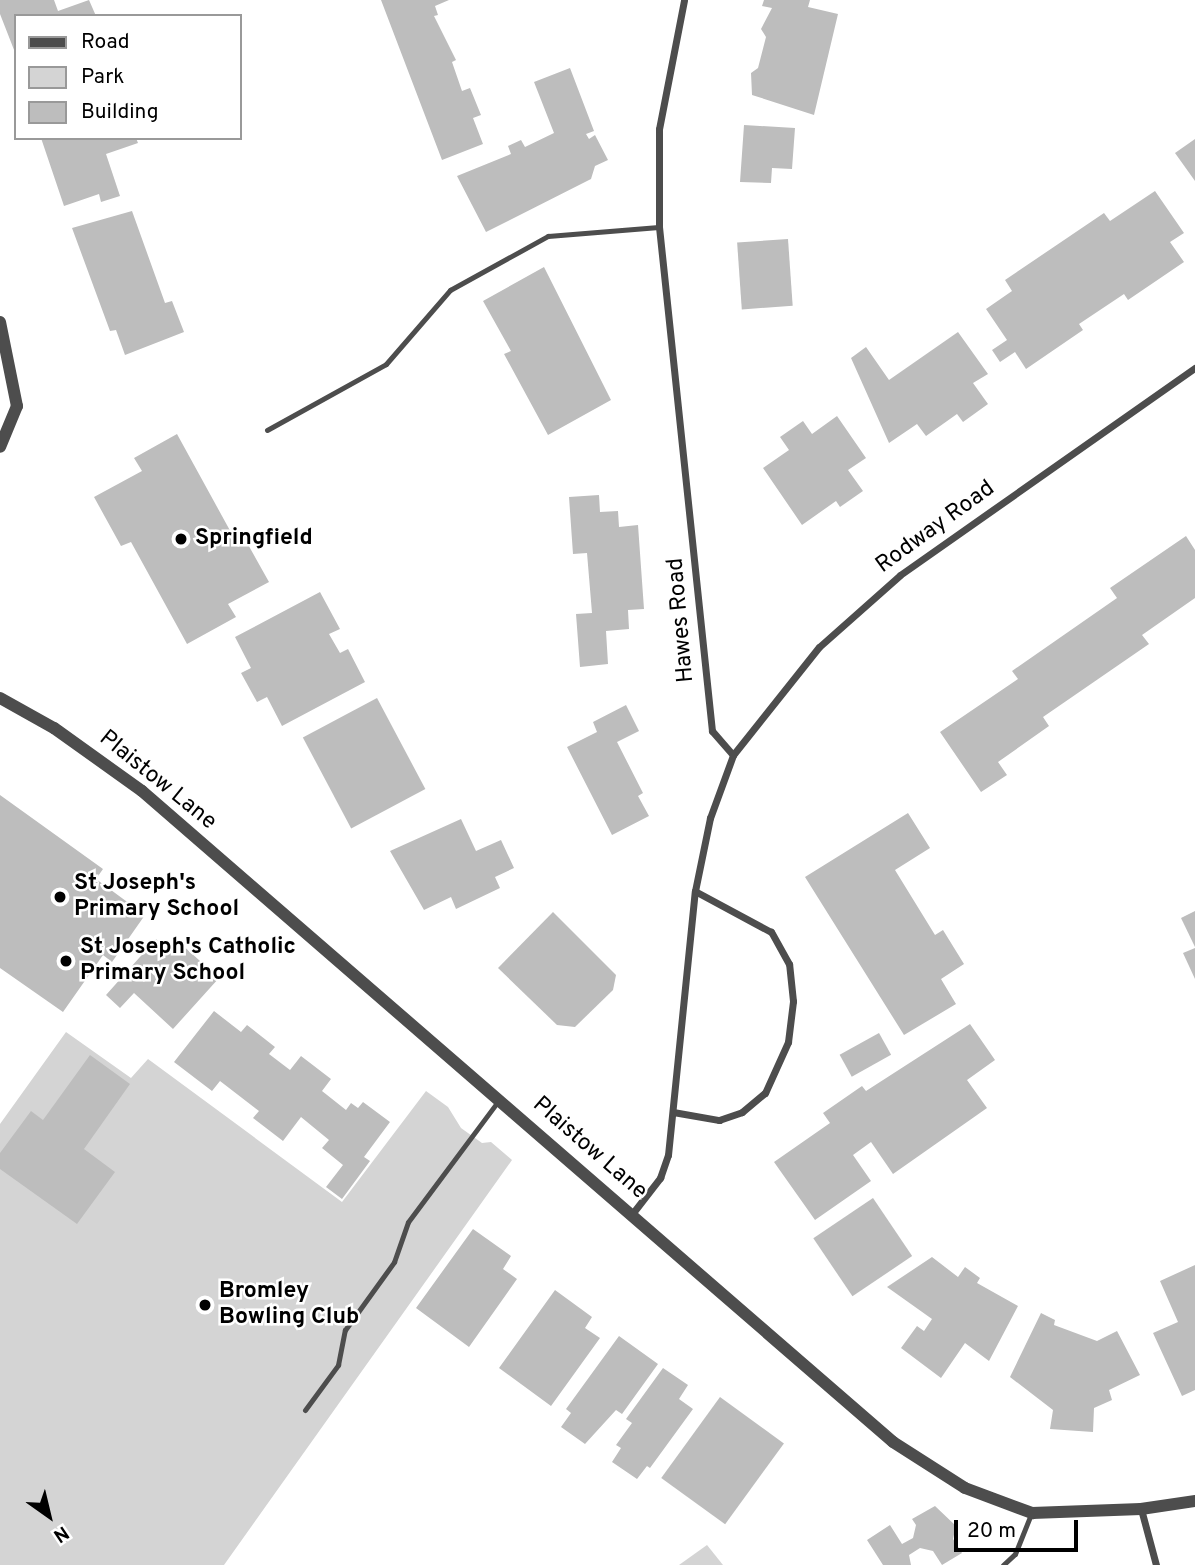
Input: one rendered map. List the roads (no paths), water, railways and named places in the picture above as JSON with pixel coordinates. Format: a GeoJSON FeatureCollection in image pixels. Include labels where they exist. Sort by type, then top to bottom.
{"type":"FeatureCollection","features":[{"type":"Feature","properties":{"kind":"street","name":"Hawes Road"},"geometry":{"type":"LineString","coordinates":[[684,0],[659,129],[659,227],[712,731],[733,755]]}},
{"type":"Feature","properties":{"kind":"street"},"geometry":{"type":"LineString","coordinates":[[0,322],[17,406],[0,447]]}},
{"type":"Feature","properties":{"kind":"street","name":"Rodway Road"},"geometry":{"type":"LineString","coordinates":[[733,755],[819,647],[900,575],[1195,368]]}},
{"type":"Feature","properties":{"kind":"street","name":"Plaistow Lane"},"geometry":{"type":"LineString","coordinates":[[0,698],[54,728],[142,791],[632,1214],[831,1394],[893,1442],[965,1488],[1032,1513],[1141,1509],[1195,1501]]}},
{"type":"Feature","properties":{"kind":"street"},"geometry":{"type":"LineString","coordinates":[[632,1214],[660,1178],[668,1156],[695,891],[710,817],[733,755]]}},
{"type":"Feature","properties":{"kind":"street"},"geometry":{"type":"LineString","coordinates":[[673,1112],[719,1120],[742,1112],[765,1093],[788,1042],[793,1001],[789,964],[771,932],[695,891]]}},
{"type":"Feature","properties":{"kind":"street"},"geometry":{"type":"LineString","coordinates":[[1141,1509],[1156,1565]]}},
{"type":"Feature","properties":{"kind":"lane"},"geometry":{"type":"LineString","coordinates":[[267,430],[386,364],[450,290],[548,236],[659,227]]}},
{"type":"Feature","properties":{"kind":"lane"},"geometry":{"type":"LineString","coordinates":[[305,1410],[338,1365],[345,1330],[394,1262],[408,1222],[499,1100]]}},
{"type":"Feature","properties":{"kind":"lane"},"geometry":{"type":"LineString","coordinates":[[1003,1565],[1015,1554],[1032,1513]]}},
{"type":"Feature","properties":{"kind":"place","name":"Springfield"},"geometry":{"type":"Point","coordinates":[181,539]}},
{"type":"Feature","properties":{"kind":"place","name":"St Joseph's Primary School"},"geometry":{"type":"Point","coordinates":[60,897]}},
{"type":"Feature","properties":{"kind":"place","name":"St Joseph's Catholic Primary School"},"geometry":{"type":"Point","coordinates":[66,961]}},
{"type":"Feature","properties":{"kind":"place","name":"Bromley Bowling Club"},"geometry":{"type":"Point","coordinates":[205,1305]}}]}
